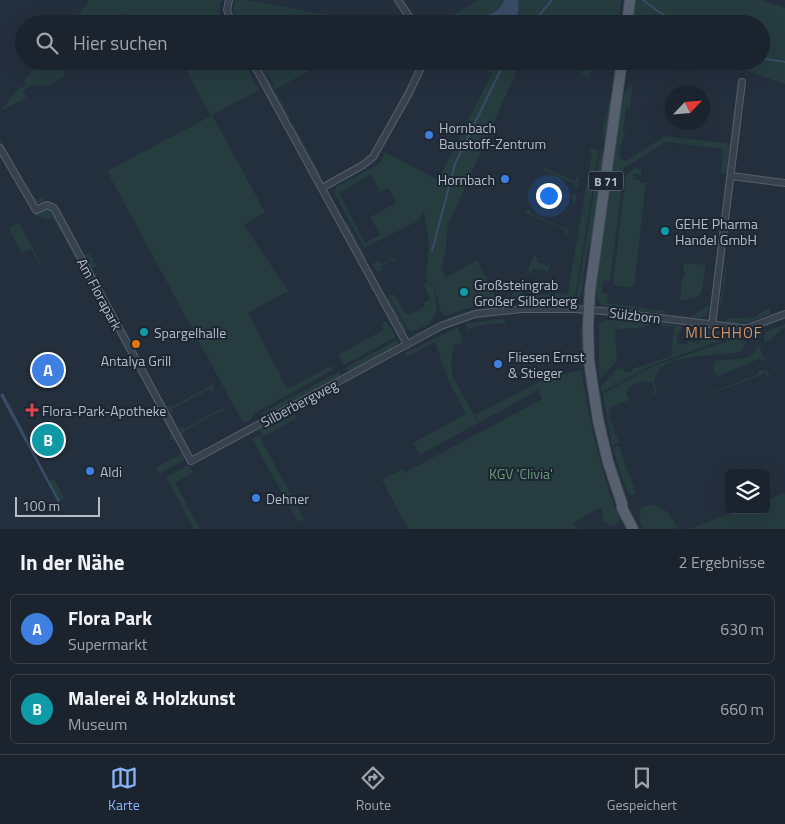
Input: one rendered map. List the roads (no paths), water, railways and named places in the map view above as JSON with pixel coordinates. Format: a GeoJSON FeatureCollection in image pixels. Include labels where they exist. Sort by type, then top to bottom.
{"type":"FeatureCollection","features":[{"type":"Feature","properties":{"kind":"main road"},"geometry":{"type":"LineString","coordinates":[[628,15],[630,0]]}},
{"type":"Feature","properties":{"kind":"main road","name":"B 71"},"geometry":{"type":"LineString","coordinates":[[621,70],[591,276],[588,310],[589,361],[596,410],[608,462],[622,504],[630,515],[629,519],[633,529]]}},
{"type":"Feature","properties":{"kind":"street"},"geometry":{"type":"LineString","coordinates":[[229,0],[227,10],[229,15]]}},
{"type":"Feature","properties":{"kind":"street"},"geometry":{"type":"LineString","coordinates":[[398,0],[408,15]]}},
{"type":"Feature","properties":{"kind":"street"},"geometry":{"type":"LineString","coordinates":[[257,70],[407,344]]}},
{"type":"Feature","properties":{"kind":"street"},"geometry":{"type":"LineString","coordinates":[[322,188],[363,165],[373,157],[420,70]]}},
{"type":"Feature","properties":{"kind":"street"},"geometry":{"type":"LineString","coordinates":[[712,325],[742,82]]}},
{"type":"Feature","properties":{"kind":"street","name":"Am Florapark"},"geometry":{"type":"LineString","coordinates":[[0,148],[36,210],[47,205],[54,208],[191,461]]}},
{"type":"Feature","properties":{"kind":"street"},"geometry":{"type":"LineString","coordinates":[[731,176],[785,183]]}},
{"type":"Feature","properties":{"kind":"street","name":"Silberbergweg"},"geometry":{"type":"LineString","coordinates":[[191,461],[444,324],[475,314],[521,309],[588,310]]}},
{"type":"Feature","properties":{"kind":"street","name":"Sülzborn"},"geometry":{"type":"LineString","coordinates":[[588,310],[748,328],[785,314]]}},
{"type":"Feature","properties":{"kind":"water"},"geometry":{"type":"Polygon","coordinates":[[[504,0],[518,0],[517,15],[488,15],[502,5],[504,0]]]}},
{"type":"Feature","properties":{"kind":"water"},"geometry":{"type":"Polygon","coordinates":[[[3,393],[60,501],[58,502],[0,395],[3,393]]]}},
{"type":"Feature","properties":{"kind":"waterway"},"geometry":{"type":"LineString","coordinates":[[540,15],[552,0]]}},
{"type":"Feature","properties":{"kind":"waterway"},"geometry":{"type":"LineString","coordinates":[[643,0],[664,15]]}},
{"type":"Feature","properties":{"kind":"waterway"},"geometry":{"type":"LineString","coordinates":[[770,60],[785,62]]}},
{"type":"Feature","properties":{"kind":"waterway"},"geometry":{"type":"LineString","coordinates":[[432,251],[455,164],[501,70]]}},
{"type":"Feature","properties":{"kind":"place","name":"Hornbach Baustoff-Zentrum"},"geometry":{"type":"Point","coordinates":[429,135]}},
{"type":"Feature","properties":{"kind":"place","name":"Hornbach"},"geometry":{"type":"Point","coordinates":[505,179]}},
{"type":"Feature","properties":{"kind":"place","name":"GEHE Pharma Handel GmbH"},"geometry":{"type":"Point","coordinates":[665,231]}},
{"type":"Feature","properties":{"kind":"place","name":"Großsteingrab Großer Silberberg"},"geometry":{"type":"Point","coordinates":[464,292]}},
{"type":"Feature","properties":{"kind":"place","name":"Spargelhalle"},"geometry":{"type":"Point","coordinates":[144,332]}},
{"type":"Feature","properties":{"kind":"place","name":"Antalya Grill"},"geometry":{"type":"Point","coordinates":[136,344]}},
{"type":"Feature","properties":{"kind":"place","name":"Fliesen Ernst & Stieger"},"geometry":{"type":"Point","coordinates":[498,364]}},
{"type":"Feature","properties":{"kind":"place","name":"Flora Park"},"geometry":{"type":"Point","coordinates":[48,370]}},
{"type":"Feature","properties":{"kind":"place","name":"Flora-Park-Apotheke"},"geometry":{"type":"Point","coordinates":[32,410]}},
{"type":"Feature","properties":{"kind":"place","name":"Malerei & Holzkunst"},"geometry":{"type":"Point","coordinates":[48,440]}},
{"type":"Feature","properties":{"kind":"place","name":"Aldi"},"geometry":{"type":"Point","coordinates":[90,471]}},
{"type":"Feature","properties":{"kind":"place","name":"Dehner"},"geometry":{"type":"Point","coordinates":[256,498]}},
{"type":"Feature","properties":{"kind":"district","name":"MILCHHOF"},"geometry":{"type":"Point","coordinates":[724,332]}},
{"type":"Feature","properties":{"kind":"park label","name":"KGV 'Clivia'"},"geometry":{"type":"Point","coordinates":[521,473]}}]}
